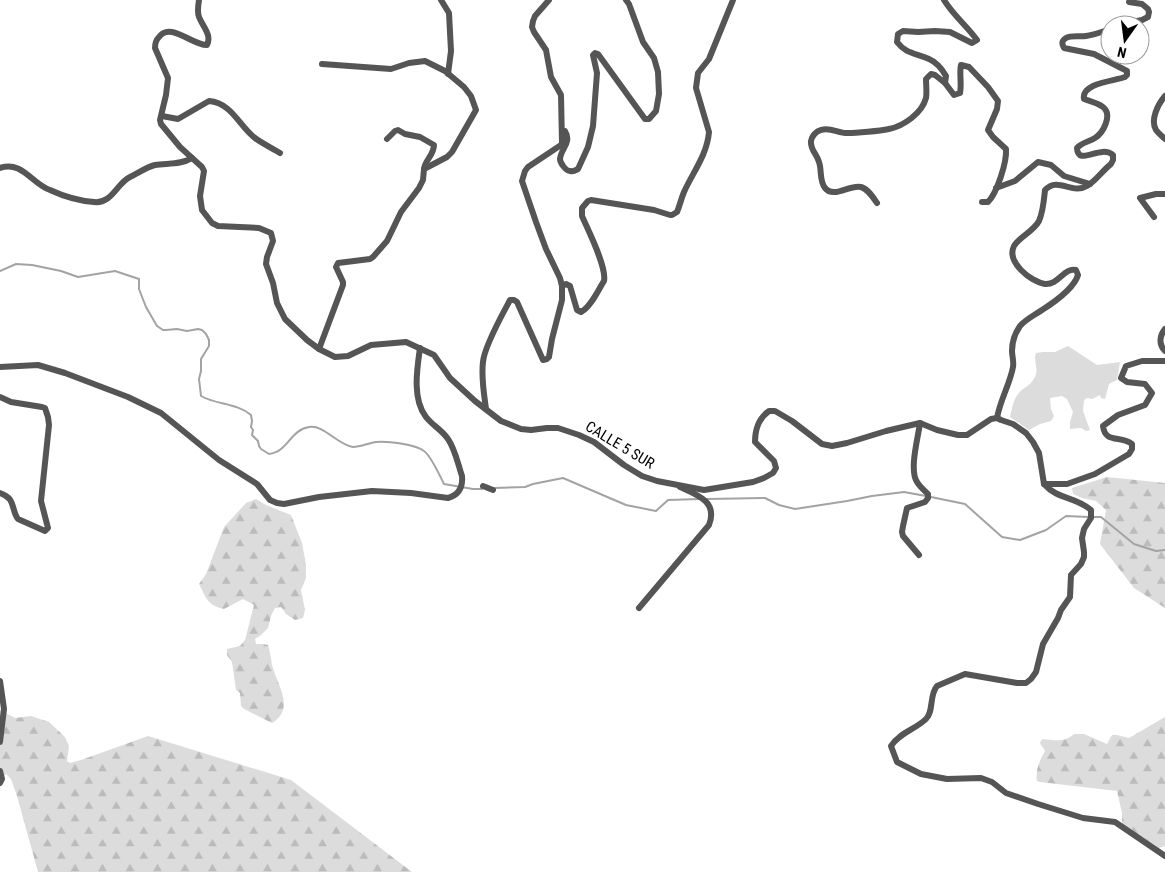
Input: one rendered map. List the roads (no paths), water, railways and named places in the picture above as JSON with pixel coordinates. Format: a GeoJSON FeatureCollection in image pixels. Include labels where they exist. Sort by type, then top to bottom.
{"type":"FeatureCollection","features":[{"type":"Feature","properties":{"kind":"street"},"geometry":{"type":"LineString","coordinates":[[0,367],[38,365],[65,373],[128,397],[161,413],[219,460],[257,484],[270,500],[277,503],[284,504],[319,497],[372,491],[412,493],[448,498],[461,488],[462,476],[451,444],[447,437],[426,417],[421,409],[416,371],[420,348],[406,342],[381,344],[372,345],[348,356],[338,357],[318,349],[285,320],[277,303],[274,282],[266,264],[273,241],[270,233],[259,228],[218,226],[212,223],[202,210],[200,196],[204,171],[180,147],[161,124],[160,120],[168,78],[155,48],[159,35],[166,31],[201,45],[207,45],[209,40],[199,16],[199,0]]}},
{"type":"Feature","properties":{"kind":"street"},"geometry":{"type":"LineString","coordinates":[[441,0],[449,13],[451,50],[448,74]]}},
{"type":"Feature","properties":{"kind":"street"},"geometry":{"type":"LineString","coordinates":[[486,409],[482,373],[483,360],[510,300],[518,302],[543,360],[547,360],[562,300],[562,286],[558,272],[546,249],[522,181],[528,167],[561,146],[562,143],[561,95],[551,77],[546,50],[532,27],[535,16],[549,0]]}},
{"type":"Feature","properties":{"kind":"street"},"geometry":{"type":"LineString","coordinates":[[562,131],[565,131],[567,143],[560,158],[561,163],[570,172],[576,171],[588,147],[593,126],[596,79],[593,55],[595,54],[598,54],[645,119],[650,119],[656,111],[659,94],[658,72],[654,58],[643,42],[626,0]]}},
{"type":"Feature","properties":{"kind":"street"},"geometry":{"type":"LineString","coordinates":[[562,286],[566,284],[570,286],[577,310],[581,312],[588,307],[604,281],[602,265],[582,216],[582,208],[588,201],[654,210],[670,215],[678,212],[684,193],[703,156],[708,139],[709,132],[696,88],[698,73],[709,58],[733,0]]}},
{"type":"Feature","properties":{"kind":"street"},"geometry":{"type":"LineString","coordinates":[[944,0],[977,40],[972,43],[950,32],[903,30],[898,34],[897,42],[902,48],[911,53],[936,63],[946,76],[945,83]]}},
{"type":"Feature","properties":{"kind":"street"},"geometry":{"type":"LineString","coordinates":[[1129,2],[1142,4],[1148,9],[1148,15]]}},
{"type":"Feature","properties":{"kind":"street"},"geometry":{"type":"LineString","coordinates":[[1100,32],[1086,36],[1069,37],[1062,44],[1064,48],[1083,51],[1100,57]]}},
{"type":"Feature","properties":{"kind":"street"},"geometry":{"type":"LineString","coordinates":[[322,64],[391,69],[409,63],[425,61],[464,86],[471,96],[476,110],[452,152],[447,157],[424,169]]}},
{"type":"Feature","properties":{"kind":"street"},"geometry":{"type":"LineString","coordinates":[[877,203],[867,190],[862,187],[855,186],[835,192],[829,191],[824,187],[819,162],[812,151],[811,142],[813,135],[820,130],[831,129],[848,133],[890,129],[906,122],[921,109],[926,98],[926,79],[930,74],[945,83],[954,95],[960,93],[961,65],[969,67],[998,101],[997,109],[988,130],[1006,150],[1007,156],[992,198],[988,202],[982,202]]}},
{"type":"Feature","properties":{"kind":"street"},"geometry":{"type":"LineString","coordinates":[[1116,65],[1126,70],[1125,77],[1100,83],[1083,95],[1084,99],[1104,108],[1106,121],[1102,131],[1095,138],[1077,148],[1077,152],[1083,156],[1105,151],[1111,153],[1113,157],[1111,164],[1086,187],[1074,189],[1057,184],[1048,188],[1038,223],[1014,246],[1013,252],[1016,262],[1023,273],[1035,280],[1046,284],[1052,283],[1072,269],[1076,270],[1078,275],[1075,283],[1066,292],[1024,322],[1019,328],[1013,340],[1011,374],[997,418],[1013,424],[1026,433],[1034,442],[1039,453],[1044,484],[1051,491],[1085,504],[1091,510],[1091,516],[1084,529],[1082,538],[1084,557],[1071,575],[1070,597],[1043,644],[1036,672],[1031,679],[1026,683],[1017,683],[965,674],[947,681],[934,689],[927,718],[903,735],[892,746],[897,762],[921,774],[947,779],[981,778],[992,782],[1006,793],[1038,804],[1083,818],[1115,822],[1165,856]]}},
{"type":"Feature","properties":{"kind":"street"},"geometry":{"type":"LineString","coordinates":[[1165,96],[1157,108],[1154,121],[1156,130],[1165,139]]}},
{"type":"Feature","properties":{"kind":"street"},"geometry":{"type":"LineString","coordinates":[[162,116],[178,119],[209,101],[218,102],[232,111],[254,137],[280,153]]}},
{"type":"Feature","properties":{"kind":"street"},"geometry":{"type":"LineString","coordinates":[[318,349],[343,285],[336,265],[338,263],[370,259],[387,241],[401,212],[419,188],[423,180],[424,166],[433,151],[434,145],[420,137],[396,130],[387,139]]}},
{"type":"Feature","properties":{"kind":"street"},"geometry":{"type":"LineString","coordinates":[[0,168],[6,166],[23,170],[37,183],[49,190],[96,203],[108,199],[126,178],[153,166],[188,161],[192,158]]}},
{"type":"Feature","properties":{"kind":"street"},"geometry":{"type":"LineString","coordinates":[[996,188],[1015,181],[1038,162],[1051,165],[1064,176],[1090,184]]}},
{"type":"Feature","properties":{"kind":"street"},"geometry":{"type":"LineString","coordinates":[[1154,218],[1140,198],[1165,194]]}},
{"type":"Feature","properties":{"kind":"street"},"geometry":{"type":"LineString","coordinates":[[1165,329],[1160,341],[1165,351]]}},
{"type":"Feature","properties":{"kind":"street","name":"CALLE 5 SUR"},"geometry":{"type":"LineString","coordinates":[[420,348],[434,354],[450,378],[501,421],[520,429],[558,428],[579,435],[594,442],[642,476],[657,481],[704,490],[754,482],[773,473],[776,468],[774,461],[755,442],[755,432],[764,414],[769,411],[775,411],[792,421],[822,444],[832,446],[920,424],[961,436],[967,435],[991,419],[997,418]]}},
{"type":"Feature","properties":{"kind":"street"},"geometry":{"type":"LineString","coordinates":[[1044,484],[1067,484],[1095,474],[1129,454],[1132,444],[1128,441],[1108,437],[1104,432],[1103,426],[1118,415],[1145,405],[1152,393],[1145,384],[1127,382],[1122,378],[1126,366],[1142,361],[1165,361]]}},
{"type":"Feature","properties":{"kind":"street"},"geometry":{"type":"LineString","coordinates":[[0,397],[11,402],[45,408],[48,417],[48,436],[41,501],[47,530],[45,531],[18,520],[15,509],[8,497],[0,493]]}},
{"type":"Feature","properties":{"kind":"street"},"geometry":{"type":"LineString","coordinates":[[919,555],[904,539],[902,532],[907,508],[925,502],[928,496],[914,476],[920,424]]}},
{"type":"Feature","properties":{"kind":"street"},"geometry":{"type":"LineString","coordinates":[[639,608],[709,525],[712,514],[707,502],[677,485]]}},
{"type":"Feature","properties":{"kind":"street"},"geometry":{"type":"LineString","coordinates":[[483,486],[493,490]]}},
{"type":"Feature","properties":{"kind":"street"},"geometry":{"type":"LineString","coordinates":[[0,681],[4,709],[0,742]]}},
{"type":"Feature","properties":{"kind":"street"},"geometry":{"type":"LineString","coordinates":[[0,771],[2,779],[0,782]]}},
{"type":"Feature","properties":{"kind":"waterway"},"geometry":{"type":"LineString","coordinates":[[0,271],[16,264],[61,271],[78,277],[115,271],[139,279],[139,289],[146,307],[157,326],[163,330],[177,329],[187,331],[198,329],[206,334],[209,346],[201,359],[199,379],[201,396],[240,408],[251,415],[252,435],[258,441],[261,449],[269,454],[281,449],[297,432],[314,427],[353,447],[381,442],[401,444],[420,449],[427,454],[444,484],[482,489]]}},
{"type":"Feature","properties":{"kind":"waterway"},"geometry":{"type":"LineString","coordinates":[[494,488],[525,487],[563,478],[626,505],[656,511],[668,500],[700,499]]}},
{"type":"Feature","properties":{"kind":"waterway"},"geometry":{"type":"LineString","coordinates":[[707,499],[765,498],[779,505],[795,509],[904,492],[926,496]]}},
{"type":"Feature","properties":{"kind":"waterway"},"geometry":{"type":"LineString","coordinates":[[931,497],[965,504],[1002,537],[1020,540],[1046,530],[1066,516],[1089,517]]}},
{"type":"Feature","properties":{"kind":"waterway"},"geometry":{"type":"LineString","coordinates":[[1093,517],[1101,517],[1134,544],[1156,551],[1165,550]]}}]}
